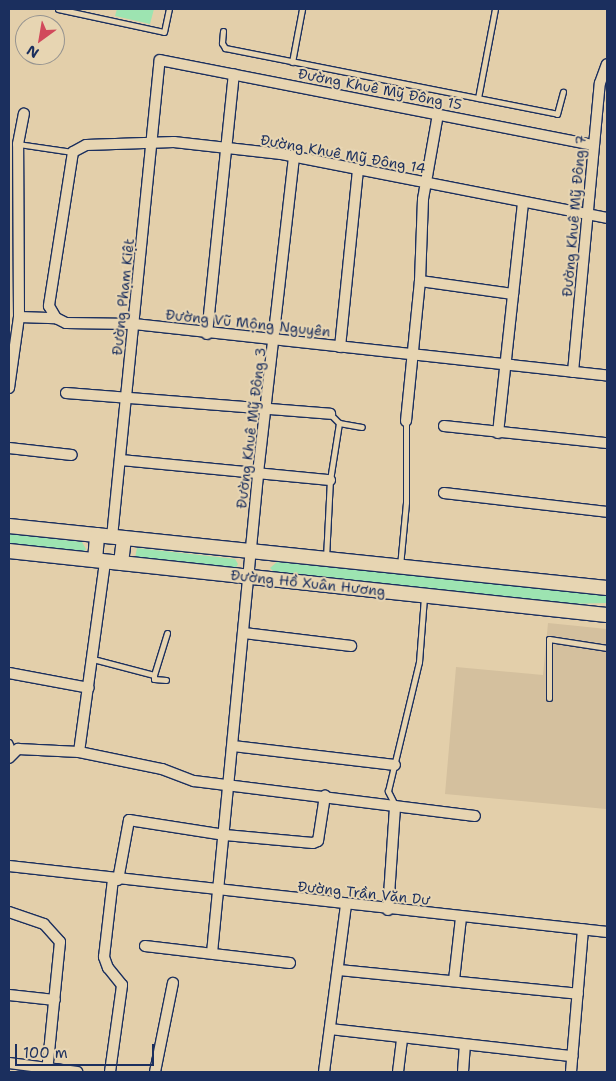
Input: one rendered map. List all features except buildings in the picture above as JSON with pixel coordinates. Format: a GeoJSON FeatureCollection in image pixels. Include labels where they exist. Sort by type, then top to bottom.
{"type":"FeatureCollection","features":[{"type":"Feature","properties":{"kind":"main road","name":"Đường Hồ Xuân Hương"},"geometry":{"type":"LineString","coordinates":[[9,526],[607,588]]}},
{"type":"Feature","properties":{"kind":"main road"},"geometry":{"type":"LineString","coordinates":[[97,535],[100,561]]}},
{"type":"Feature","properties":{"kind":"main road"},"geometry":{"type":"LineString","coordinates":[[118,538],[121,563]]}},
{"type":"Feature","properties":{"kind":"main road","name":"Đường Hồ Xuân Hương"},"geometry":{"type":"LineString","coordinates":[[9,551],[607,615]]}},
{"type":"Feature","properties":{"kind":"street","name":"Đường Khuê Mỹ Đông 15"},"geometry":{"type":"LineString","coordinates":[[160,60],[594,145]]}},
{"type":"Feature","properties":{"kind":"street","name":"Đường Phạm Kiệt"},"geometry":{"type":"LineString","coordinates":[[118,538],[121,460],[160,60]]}},
{"type":"Feature","properties":{"kind":"street","name":"Đường Khuê Mỹ Đông 7"},"geometry":{"type":"LineString","coordinates":[[573,372],[600,83],[607,64]]}},
{"type":"Feature","properties":{"kind":"street"},"geometry":{"type":"LineString","coordinates":[[207,334],[228,148],[234,74]]}},
{"type":"Feature","properties":{"kind":"street"},"geometry":{"type":"LineString","coordinates":[[9,388],[19,317],[13,290],[13,143],[24,114]]}},
{"type":"Feature","properties":{"kind":"street"},"geometry":{"type":"LineString","coordinates":[[406,421],[420,281],[426,183],[438,114]]}},
{"type":"Feature","properties":{"kind":"street","name":"Đường Khuê Mỹ Đông 14"},"geometry":{"type":"LineString","coordinates":[[73,152],[86,145],[152,143],[228,148],[358,170],[607,218]]}},
{"type":"Feature","properties":{"kind":"street"},"geometry":{"type":"LineString","coordinates":[[56,318],[50,306],[50,292],[73,152]]}},
{"type":"Feature","properties":{"kind":"street","name":"Đường Khuê Mỹ Đông 3"},"geometry":{"type":"LineString","coordinates":[[212,953],[221,890],[258,473],[265,408],[276,340],[294,159]]}},
{"type":"Feature","properties":{"kind":"street"},"geometry":{"type":"LineString","coordinates":[[340,347],[358,170]]}},
{"type":"Feature","properties":{"kind":"street"},"geometry":{"type":"LineString","coordinates":[[498,433],[507,366],[523,203]]}},
{"type":"Feature","properties":{"kind":"street"},"geometry":{"type":"LineString","coordinates":[[420,281],[513,294]]}},
{"type":"Feature","properties":{"kind":"street","name":"Đường Vũ Mộng Nguyên"},"geometry":{"type":"LineString","coordinates":[[19,317],[56,318],[75,323],[134,324],[207,334],[607,375]]}},
{"type":"Feature","properties":{"kind":"street"},"geometry":{"type":"LineString","coordinates":[[66,393],[330,414]]}},
{"type":"Feature","properties":{"kind":"street"},"geometry":{"type":"LineString","coordinates":[[444,426],[607,443]]}},
{"type":"Feature","properties":{"kind":"street"},"geometry":{"type":"LineString","coordinates":[[9,448],[72,455]]}},
{"type":"Feature","properties":{"kind":"street"},"geometry":{"type":"LineString","coordinates":[[121,460],[330,480]]}},
{"type":"Feature","properties":{"kind":"street"},"geometry":{"type":"LineString","coordinates":[[444,493],[607,512]]}},
{"type":"Feature","properties":{"kind":"street"},"geometry":{"type":"LineString","coordinates":[[79,752],[93,659],[100,561]]}},
{"type":"Feature","properties":{"kind":"street"},"geometry":{"type":"LineString","coordinates":[[244,633],[351,646]]}},
{"type":"Feature","properties":{"kind":"street"},"geometry":{"type":"LineString","coordinates":[[9,673],[89,688]]}},
{"type":"Feature","properties":{"kind":"street"},"geometry":{"type":"LineString","coordinates":[[233,746],[395,765]]}},
{"type":"Feature","properties":{"kind":"street"},"geometry":{"type":"LineString","coordinates":[[10,750],[79,752],[162,769],[194,780],[475,816]]}},
{"type":"Feature","properties":{"kind":"street"},"geometry":{"type":"LineString","coordinates":[[110,1072],[122,984],[104,960],[115,880],[129,820],[225,835],[316,843],[325,796]]}},
{"type":"Feature","properties":{"kind":"street"},"geometry":{"type":"LineString","coordinates":[[388,910],[395,806]]}},
{"type":"Feature","properties":{"kind":"street","name":"Đường Trần Văn Dư"},"geometry":{"type":"LineString","coordinates":[[9,866],[346,906],[607,932]]}},
{"type":"Feature","properties":{"kind":"street"},"geometry":{"type":"LineString","coordinates":[[324,1072],[346,906]]}},
{"type":"Feature","properties":{"kind":"street"},"geometry":{"type":"LineString","coordinates":[[9,912],[44,924],[58,937],[61,953],[47,1070]]}},
{"type":"Feature","properties":{"kind":"street"},"geometry":{"type":"LineString","coordinates":[[454,980],[461,918]]}},
{"type":"Feature","properties":{"kind":"street"},"geometry":{"type":"LineString","coordinates":[[571,1072],[583,930]]}},
{"type":"Feature","properties":{"kind":"street"},"geometry":{"type":"LineString","coordinates":[[145,946],[290,963]]}},
{"type":"Feature","properties":{"kind":"street"},"geometry":{"type":"LineString","coordinates":[[339,970],[454,980],[578,994]]}},
{"type":"Feature","properties":{"kind":"street"},"geometry":{"type":"LineString","coordinates":[[155,1072],[173,982]]}},
{"type":"Feature","properties":{"kind":"street"},"geometry":{"type":"LineString","coordinates":[[9,996],[55,1000]]}},
{"type":"Feature","properties":{"kind":"street"},"geometry":{"type":"LineString","coordinates":[[330,1029],[572,1056]]}},
{"type":"Feature","properties":{"kind":"street"},"geometry":{"type":"LineString","coordinates":[[398,1072],[402,1038]]}},
{"type":"Feature","properties":{"kind":"street"},"geometry":{"type":"LineString","coordinates":[[463,1072],[465,1045]]}},
{"type":"Feature","properties":{"kind":"street"},"geometry":{"type":"LineString","coordinates":[[9,1063],[47,1070],[77,1072]]}},
{"type":"Feature","properties":{"kind":"lane"},"geometry":{"type":"LineString","coordinates":[[58,9],[164,32],[169,9]]}},
{"type":"Feature","properties":{"kind":"lane"},"geometry":{"type":"LineString","coordinates":[[292,62],[302,9]]}},
{"type":"Feature","properties":{"kind":"lane"},"geometry":{"type":"LineString","coordinates":[[478,98],[495,9]]}},
{"type":"Feature","properties":{"kind":"lane"},"geometry":{"type":"LineString","coordinates":[[223,31],[222,43],[225,48],[557,114],[563,92]]}},
{"type":"Feature","properties":{"kind":"lane"},"geometry":{"type":"LineString","coordinates":[[13,143],[73,152]]}},
{"type":"Feature","properties":{"kind":"lane"},"geometry":{"type":"LineString","coordinates":[[330,414],[339,423],[362,427]]}},
{"type":"Feature","properties":{"kind":"lane"},"geometry":{"type":"LineString","coordinates":[[400,567],[406,502],[406,421]]}},
{"type":"Feature","properties":{"kind":"lane"},"geometry":{"type":"LineString","coordinates":[[326,559],[330,480],[339,423]]}},
{"type":"Feature","properties":{"kind":"lane"},"geometry":{"type":"LineString","coordinates":[[395,806],[388,791],[419,662],[424,595]]}},
{"type":"Feature","properties":{"kind":"lane"},"geometry":{"type":"LineString","coordinates":[[166,680],[154,679],[154,675],[167,633]]}},
{"type":"Feature","properties":{"kind":"lane"},"geometry":{"type":"LineString","coordinates":[[550,698],[549,639],[607,648]]}},
{"type":"Feature","properties":{"kind":"lane"},"geometry":{"type":"LineString","coordinates":[[93,659],[154,675]]}},
{"type":"Feature","properties":{"kind":"shaded area"},"geometry":{"type":"Polygon","coordinates":[[[548,623],[607,629],[606,809],[445,794],[456,667],[543,675],[548,623]]]}},
{"type":"Feature","properties":{"kind":"green space"},"geometry":{"type":"Polygon","coordinates":[[[117,9],[154,9],[150,24],[115,16],[117,9]]]}},
{"type":"Feature","properties":{"kind":"green space"},"geometry":{"type":"Polygon","coordinates":[[[9,534],[82,542],[86,549],[83,553],[9,546],[9,534]]]}},
{"type":"Feature","properties":{"kind":"green space"},"geometry":{"type":"Polygon","coordinates":[[[137,548],[235,559],[238,564],[235,569],[135,558],[137,548]]]}},
{"type":"Feature","properties":{"kind":"green space"},"geometry":{"type":"Polygon","coordinates":[[[277,562],[607,595],[607,603],[567,604],[277,575],[270,568],[277,562]]]}}]}
